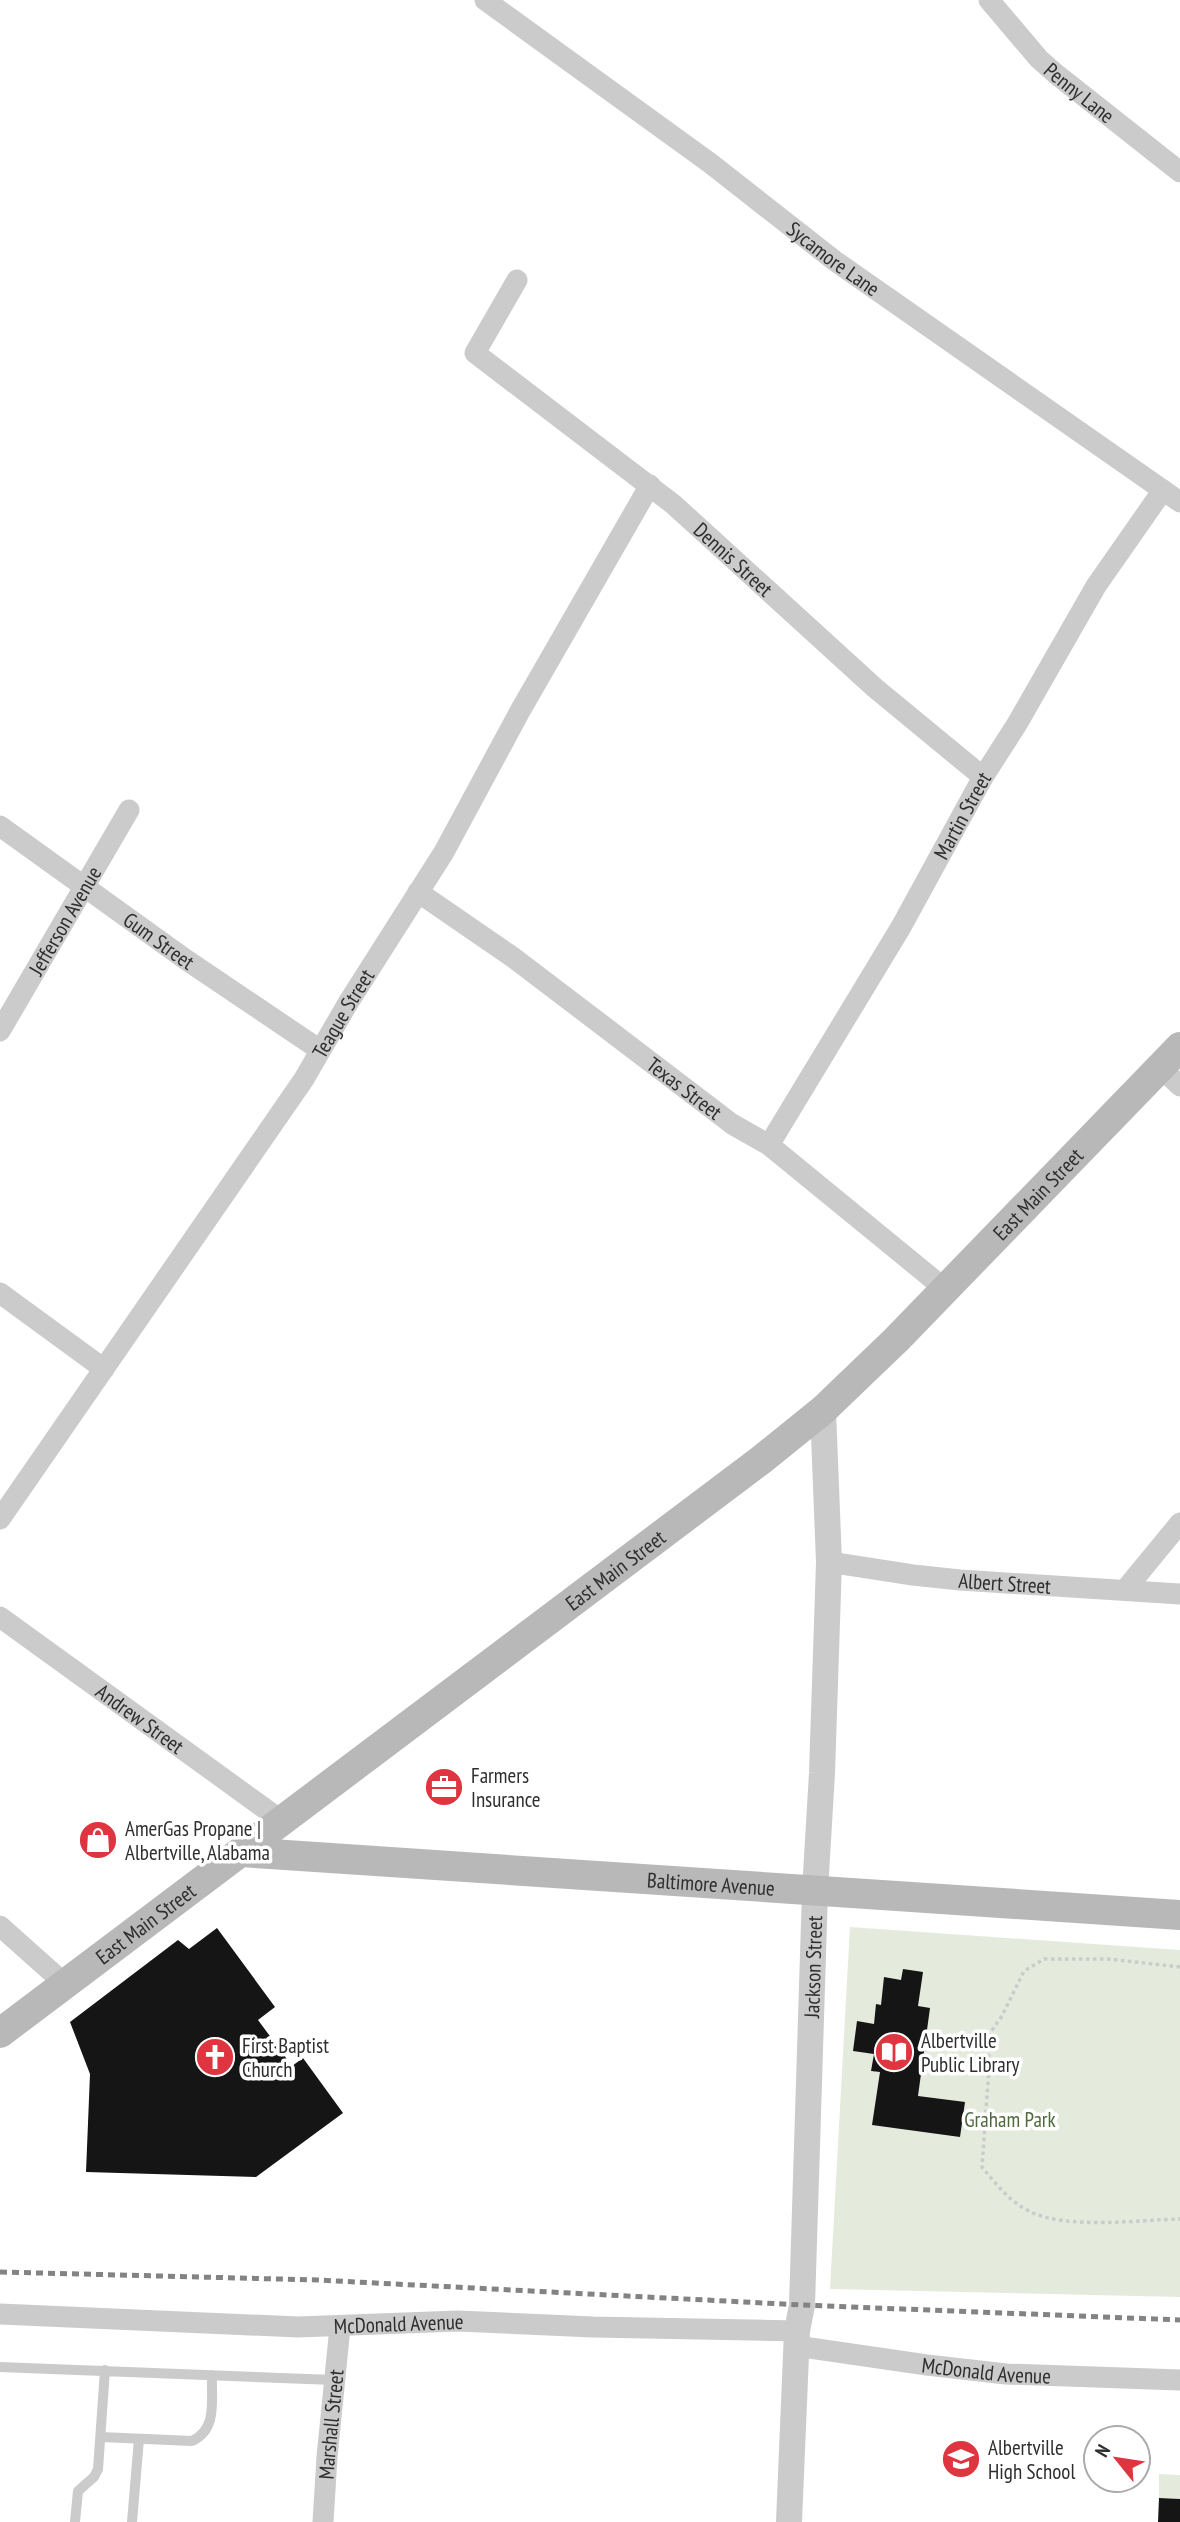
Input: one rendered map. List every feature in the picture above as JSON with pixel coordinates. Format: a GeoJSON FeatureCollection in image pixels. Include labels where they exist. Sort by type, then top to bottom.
{"type":"FeatureCollection","features":[{"type":"Feature","properties":{"kind":"main road","name":"East Main Street"},"geometry":{"type":"LineString","coordinates":[[0,2033],[761,1460],[823,1410],[1173,1067]]}},
{"type":"Feature","properties":{"kind":"main road","name":"Baltimore Avenue"},"geometry":{"type":"LineString","coordinates":[[241,1853],[1180,1915]]}},
{"type":"Feature","properties":{"kind":"street","name":"Penny Lane"},"geometry":{"type":"LineString","coordinates":[[989,0],[1056,75],[1180,172]]}},
{"type":"Feature","properties":{"kind":"street","name":"Sycamore Lane"},"geometry":{"type":"LineString","coordinates":[[491,3],[710,163],[835,261],[1171,496]]}},
{"type":"Feature","properties":{"kind":"street","name":"Dennis Street"},"geometry":{"type":"LineString","coordinates":[[517,280],[475,353],[650,485],[875,688],[983,777]]}},
{"type":"Feature","properties":{"kind":"street","name":"Teague Street"},"geometry":{"type":"LineString","coordinates":[[0,1519],[304,1079],[444,852],[520,711],[650,485]]}},
{"type":"Feature","properties":{"kind":"street","name":"Martin Street"},"geometry":{"type":"LineString","coordinates":[[769,1145],[901,927],[983,777],[1017,724],[1096,586],[1171,496]]}},
{"type":"Feature","properties":{"kind":"street","name":"Jefferson Avenue"},"geometry":{"type":"LineString","coordinates":[[0,1031],[128,810]]}},
{"type":"Feature","properties":{"kind":"street","name":"Gum Street"},"geometry":{"type":"LineString","coordinates":[[0,826],[185,959],[320,1050]]}},
{"type":"Feature","properties":{"kind":"street","name":"Texas Street"},"geometry":{"type":"LineString","coordinates":[[418,892],[514,958],[732,1124],[769,1145],[945,1289]]}},
{"type":"Feature","properties":{"kind":"street"},"geometry":{"type":"LineString","coordinates":[[0,1293],[104,1369]]}},
{"type":"Feature","properties":{"kind":"street","name":"Jackson Street"},"geometry":{"type":"LineString","coordinates":[[789,2522],[796,2338],[802,2305],[829,1562],[823,1410]]}},
{"type":"Feature","properties":{"kind":"street"},"geometry":{"type":"LineString","coordinates":[[1125,1590],[1180,1523]]}},
{"type":"Feature","properties":{"kind":"street","name":"Albert Street"},"geometry":{"type":"LineString","coordinates":[[829,1562],[948,1578],[1180,1594]]}},
{"type":"Feature","properties":{"kind":"street","name":"Andrew Street"},"geometry":{"type":"LineString","coordinates":[[0,1617],[282,1821]]}},
{"type":"Feature","properties":{"kind":"street"},"geometry":{"type":"LineString","coordinates":[[0,1926],[65,1984]]}},
{"type":"Feature","properties":{"kind":"street","name":"McDonald Avenue"},"geometry":{"type":"LineString","coordinates":[[0,2314],[298,2327],[458,2321],[796,2338],[928,2365],[1006,2374],[1180,2380]]}},
{"type":"Feature","properties":{"kind":"street","name":"Marshall Street"},"geometry":{"type":"LineString","coordinates":[[323,2522],[340,2327]]}},
{"type":"Feature","properties":{"kind":"lane"},"geometry":{"type":"LineString","coordinates":[[0,2367],[334,2379]]}},
{"type":"Feature","properties":{"kind":"lane"},"geometry":{"type":"LineString","coordinates":[[75,2522],[78,2491],[96,2474],[101,2437],[104,2370]]}},
{"type":"Feature","properties":{"kind":"lane"},"geometry":{"type":"LineString","coordinates":[[101,2437],[192,2441],[203,2436],[210,2426],[212,2375]]}},
{"type":"Feature","properties":{"kind":"lane"},"geometry":{"type":"LineString","coordinates":[[132,2522],[139,2439]]}},
{"type":"Feature","properties":{"kind":"path"},"geometry":{"type":"LineString","coordinates":[[1180,1967],[1108,1959],[1044,1959],[1024,1971],[1002,2016],[988,2036],[989,2068],[982,2168],[1004,2194],[1031,2212],[1065,2221],[1180,2219]]}},
{"type":"Feature","properties":{"kind":"green space","name":"Graham Park"},"geometry":{"type":"Polygon","coordinates":[[[850,1927],[1180,1950],[1180,2297],[830,2289],[850,1927]]]}},
{"type":"Feature","properties":{"kind":"green space"},"geometry":{"type":"Polygon","coordinates":[[[1159,2474],[1180,2475],[1180,2499],[1159,2498],[1159,2474]]]}},
{"type":"Feature","properties":{"kind":"building"},"geometry":{"type":"Polygon","coordinates":[[[217,1928],[275,2007],[258,2020],[292,2066],[303,2058],[343,2113],[256,2177],[86,2172],[90,2074],[70,2022],[178,1940],[189,1949],[217,1928]]]}},
{"type":"Feature","properties":{"kind":"building","name":"Albertville Public Library"},"geometry":{"type":"Polygon","coordinates":[[[903,1969],[923,1972],[918,2006],[930,2008],[918,2096],[965,2102],[960,2137],[872,2125],[880,2072],[871,2071],[874,2054],[853,2051],[857,2021],[874,2024],[876,2004],[881,2005],[884,1977],[901,1980],[903,1969]]]}},
{"type":"Feature","properties":{"kind":"building"},"geometry":{"type":"Polygon","coordinates":[[[1159,2498],[1180,2499],[1180,2522],[1158,2522],[1159,2498]]]}},
{"type":"Feature","properties":{"kind":"railway"},"geometry":{"type":"LineString","coordinates":[[0,2272],[318,2280],[802,2305],[1180,2320]]}},
{"type":"Feature","properties":{"kind":"place","name":"Farmers Insurance"},"geometry":{"type":"Point","coordinates":[444,1787]}},
{"type":"Feature","properties":{"kind":"place","name":"AmerGas Propane | Albertville, Alabama"},"geometry":{"type":"Point","coordinates":[98,1840]}},
{"type":"Feature","properties":{"kind":"place","name":"Albertville Public Library"},"geometry":{"type":"Point","coordinates":[894,2052]}},
{"type":"Feature","properties":{"kind":"place","name":"First Baptist Church"},"geometry":{"type":"Point","coordinates":[215,2057]}},
{"type":"Feature","properties":{"kind":"place","name":"Albertville High School"},"geometry":{"type":"Point","coordinates":[961,2459]}}]}
